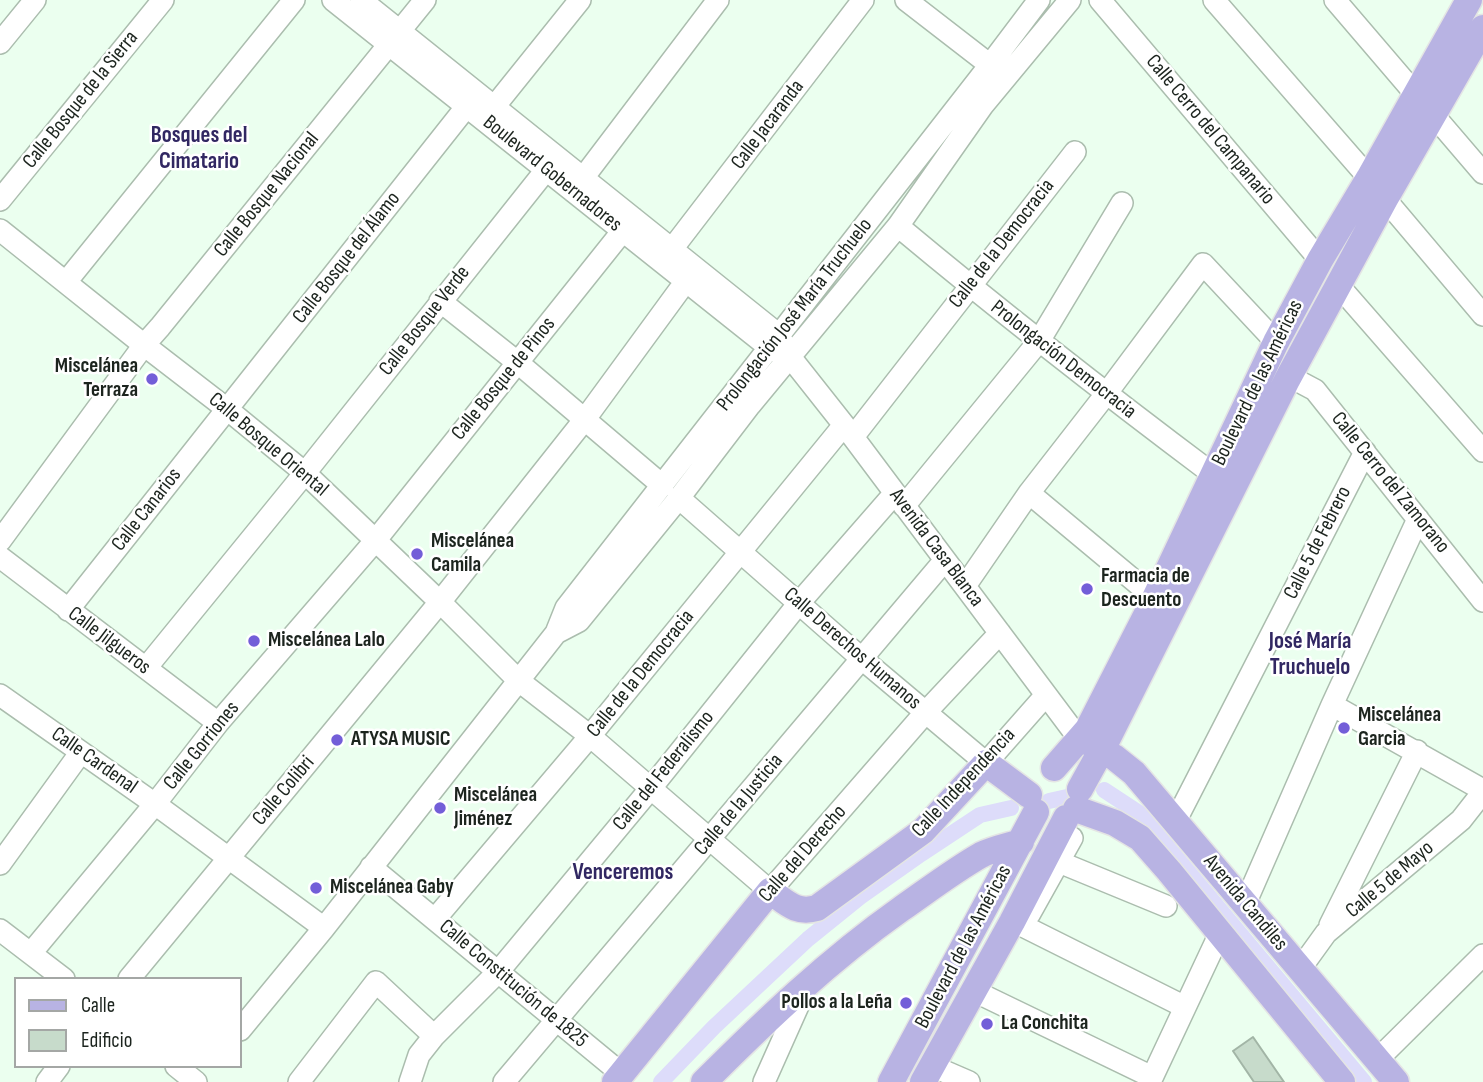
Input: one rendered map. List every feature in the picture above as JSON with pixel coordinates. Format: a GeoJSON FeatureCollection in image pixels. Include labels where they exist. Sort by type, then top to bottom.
{"type":"FeatureCollection","features":[{"type":"Feature","properties":{"kind":"main road","name":"Boulevard de las Américas"},"geometry":{"type":"LineString","coordinates":[[928,1074],[974,991],[1017,924],[1073,814],[1092,744],[1224,481],[1276,342],[1416,94],[1463,3]]}},
{"type":"Feature","properties":{"kind":"main road","name":"Boulevard de las Américas"},"geometry":{"type":"LineString","coordinates":[[1092,744],[1088,729],[1155,598],[1287,380],[1385,199],[1482,32]]}},
{"type":"Feature","properties":{"kind":"main road","name":"Boulevard de las Américas"},"geometry":{"type":"LineString","coordinates":[[1054,768],[1092,744]]}},
{"type":"Feature","properties":{"kind":"main road","name":"Avenida Candiles"},"geometry":{"type":"LineString","coordinates":[[1092,744],[1120,761],[1134,774],[1396,1082]]}},
{"type":"Feature","properties":{"kind":"main road","name":"Calle Derechos Humanos"},"geometry":{"type":"LineString","coordinates":[[986,763],[1032,803]]}},
{"type":"Feature","properties":{"kind":"main road","name":"Calle Independencia"},"geometry":{"type":"LineString","coordinates":[[770,891],[794,908],[806,911],[817,908],[923,831],[986,763]]}},
{"type":"Feature","properties":{"kind":"main road"},"geometry":{"type":"LineString","coordinates":[[1054,768],[1064,770],[1075,779],[1073,814],[1051,821],[1045,819],[1032,803],[1033,781],[1048,769],[1054,768]]}},
{"type":"Feature","properties":{"kind":"main road","name":"Boulevard de las Américas"},"geometry":{"type":"LineString","coordinates":[[891,1082],[1021,842],[1032,803]]}},
{"type":"Feature","properties":{"kind":"main road","name":"Avenida Candiles"},"geometry":{"type":"LineString","coordinates":[[1073,814],[1115,823],[1140,838],[1342,1082]]}},
{"type":"Feature","properties":{"kind":"main road"},"geometry":{"type":"LineString","coordinates":[[704,1082],[810,980],[861,937],[941,880],[983,854],[1021,842]]}},
{"type":"Feature","properties":{"kind":"main road","name":"Calle del Derecho"},"geometry":{"type":"LineString","coordinates":[[618,1078],[770,891]]}},
{"type":"Feature","properties":{"kind":"street"},"geometry":{"type":"LineString","coordinates":[[0,43],[35,0]]}},
{"type":"Feature","properties":{"kind":"street","name":"Calle Bosque de la Sierra"},"geometry":{"type":"LineString","coordinates":[[0,200],[163,0]]}},
{"type":"Feature","properties":{"kind":"street"},"geometry":{"type":"LineString","coordinates":[[66,282],[294,0]]}},
{"type":"Feature","properties":{"kind":"street","name":"Boulevard Gobernadores"},"geometry":{"type":"LineString","coordinates":[[333,0],[394,38],[494,107],[583,177],[686,281],[774,341]]}},
{"type":"Feature","properties":{"kind":"street","name":"Boulevard Gobernadores"},"geometry":{"type":"LineString","coordinates":[[361,0],[394,38],[467,106],[546,170],[628,224],[672,249],[774,341]]}},
{"type":"Feature","properties":{"kind":"street","name":"Calle Bosque Nacional"},"geometry":{"type":"LineString","coordinates":[[0,541],[144,345],[425,0]]}},
{"type":"Feature","properties":{"kind":"street"},"geometry":{"type":"LineString","coordinates":[[494,107],[580,0]]}},
{"type":"Feature","properties":{"kind":"street"},"geometry":{"type":"LineString","coordinates":[[583,177],[718,0]]}},
{"type":"Feature","properties":{"kind":"street","name":"Calle Jacaranda"},"geometry":{"type":"LineString","coordinates":[[672,249],[863,0]]}},
{"type":"Feature","properties":{"kind":"street"},"geometry":{"type":"LineString","coordinates":[[906,0],[990,65]]}},
{"type":"Feature","properties":{"kind":"street","name":"Prolongación José María Truchuelo"},"geometry":{"type":"LineString","coordinates":[[671,492],[774,341],[1039,0]]}},
{"type":"Feature","properties":{"kind":"street","name":"Prolongación José María Truchuelo"},"geometry":{"type":"LineString","coordinates":[[242,1028],[556,634],[566,608],[790,358],[898,226],[983,105],[1070,0]]}},
{"type":"Feature","properties":{"kind":"street","name":"Calle Cerro del Campanario"},"geometry":{"type":"LineString","coordinates":[[1100,0],[1320,260]]}},
{"type":"Feature","properties":{"kind":"street"},"geometry":{"type":"LineString","coordinates":[[1214,0],[1369,178]]}},
{"type":"Feature","properties":{"kind":"street"},"geometry":{"type":"LineString","coordinates":[[1335,0],[1483,173]]}},
{"type":"Feature","properties":{"kind":"street","name":"Calle Bosque del Álamo"},"geometry":{"type":"LineString","coordinates":[[227,409],[467,106]]}},
{"type":"Feature","properties":{"kind":"street","name":"Calle de la Democracia"},"geometry":{"type":"LineString","coordinates":[[435,919],[590,736],[740,552],[848,431],[970,286],[1075,152]]}},
{"type":"Feature","properties":{"kind":"street","name":"Calle Bosque Verde"},"geometry":{"type":"LineString","coordinates":[[146,668],[546,170]]}},
{"type":"Feature","properties":{"kind":"street"},"geometry":{"type":"LineString","coordinates":[[1385,199],[1483,315]]}},
{"type":"Feature","properties":{"kind":"street","name":"Calle del Federalismo"},"geometry":{"type":"LineString","coordinates":[[410,1082],[419,1055],[498,972],[651,788],[799,603],[900,499],[1038,341],[1122,203]]}},
{"type":"Feature","properties":{"kind":"street","name":"Calle Bosque de Pinos"},"geometry":{"type":"LineString","coordinates":[[375,541],[628,224]]}},
{"type":"Feature","properties":{"kind":"street","name":"Prolongación Democracia"},"geometry":{"type":"LineString","coordinates":[[898,226],[1038,341],[1224,481]]}},
{"type":"Feature","properties":{"kind":"street","name":"Calle Bosque Oriental"},"geometry":{"type":"LineString","coordinates":[[0,230],[305,473],[519,681],[590,736],[770,891]]}},
{"type":"Feature","properties":{"kind":"street"},"geometry":{"type":"LineString","coordinates":[[965,586],[1028,493],[1203,264],[1276,342]]}},
{"type":"Feature","properties":{"kind":"street","name":"Calle Colibri"},"geometry":{"type":"LineString","coordinates":[[131,977],[440,602],[585,419],[686,281]]}},
{"type":"Feature","properties":{"kind":"street"},"geometry":{"type":"LineString","coordinates":[[1338,285],[1483,451]]}},
{"type":"Feature","properties":{"kind":"street","name":"Calle Derechos Humanos"},"geometry":{"type":"LineString","coordinates":[[440,301],[585,419],[986,763]]}},
{"type":"Feature","properties":{"kind":"street","name":"Avenida Casa Blanca"},"geometry":{"type":"LineString","coordinates":[[774,341],[848,431],[1071,727],[1092,744]]}},
{"type":"Feature","properties":{"kind":"street","name":"Calle Cerro del Zamorano"},"geometry":{"type":"LineString","coordinates":[[1287,380],[1298,381],[1315,390],[1483,601]]}},
{"type":"Feature","properties":{"kind":"street","name":"Calle Canarios"},"geometry":{"type":"LineString","coordinates":[[68,610],[227,409]]}},
{"type":"Feature","properties":{"kind":"street","name":"Calle 5 de Febrero"},"geometry":{"type":"LineString","coordinates":[[1175,822],[1365,452]]}},
{"type":"Feature","properties":{"kind":"street"},"geometry":{"type":"LineString","coordinates":[[1028,493],[1155,598]]}},
{"type":"Feature","properties":{"kind":"street"},"geometry":{"type":"LineString","coordinates":[[1245,904],[1332,705],[1418,519]]}},
{"type":"Feature","properties":{"kind":"street","name":"Calle Gorriones"},"geometry":{"type":"LineString","coordinates":[[31,953],[155,804],[218,723],[375,541]]}},
{"type":"Feature","properties":{"kind":"street","name":"Calle Jilgueros"},"geometry":{"type":"LineString","coordinates":[[0,557],[218,723]]}},
{"type":"Feature","properties":{"kind":"street","name":"Calle de la Justicia"},"geometry":{"type":"LineString","coordinates":[[504,1082],[945,560]]}},
{"type":"Feature","properties":{"kind":"street","name":"Calle del Derecho"},"geometry":{"type":"LineString","coordinates":[[770,891],[925,713],[1000,633]]}},
{"type":"Feature","properties":{"kind":"street","name":"Calle Independencia"},"geometry":{"type":"LineString","coordinates":[[986,763],[1046,695]]}},
{"type":"Feature","properties":{"kind":"street","name":"Calle Cardenal"},"geometry":{"type":"LineString","coordinates":[[2,702],[81,752],[324,928]]}},
{"type":"Feature","properties":{"kind":"street"},"geometry":{"type":"LineString","coordinates":[[1332,705],[1483,791]]}},
{"type":"Feature","properties":{"kind":"street"},"geometry":{"type":"LineString","coordinates":[[1326,933],[1417,751]]}},
{"type":"Feature","properties":{"kind":"street"},"geometry":{"type":"LineString","coordinates":[[0,864],[81,752]]}},
{"type":"Feature","properties":{"kind":"street","name":"Calle 5 de Mayo"},"geometry":{"type":"LineString","coordinates":[[1300,969],[1326,933],[1461,820],[1483,791]]}},
{"type":"Feature","properties":{"kind":"street","name":"Boulevard de las Américas"},"geometry":{"type":"LineString","coordinates":[[1017,924],[1059,862],[1073,814]]}},
{"type":"Feature","properties":{"kind":"street"},"geometry":{"type":"LineString","coordinates":[[1059,862],[1166,906]]}},
{"type":"Feature","properties":{"kind":"street","name":"Calle Constitución de 1825"},"geometry":{"type":"LineString","coordinates":[[371,867],[557,1021],[618,1078]]}},
{"type":"Feature","properties":{"kind":"street"},"geometry":{"type":"LineString","coordinates":[[1017,924],[1185,1007]]}},
{"type":"Feature","properties":{"kind":"street"},"geometry":{"type":"LineString","coordinates":[[0,930],[61,977]]}},
{"type":"Feature","properties":{"kind":"street"},"geometry":{"type":"LineString","coordinates":[[974,991],[1151,1080],[1220,933]]}},
{"type":"Feature","properties":{"kind":"street"},"geometry":{"type":"LineString","coordinates":[[1377,1060],[1483,955]]}},
{"type":"Feature","properties":{"kind":"street"},"geometry":{"type":"LineString","coordinates":[[764,1082],[810,980]]}},
{"type":"Feature","properties":{"kind":"street"},"geometry":{"type":"LineString","coordinates":[[299,1082],[376,982],[434,1037]]}},
{"type":"Feature","properties":{"kind":"street"},"geometry":{"type":"LineString","coordinates":[[178,1068],[196,1082],[208,1068]]}},
{"type":"Feature","properties":{"kind":"street"},"geometry":{"type":"LineString","coordinates":[[928,1074],[969,1082]]}},
{"type":"Feature","properties":{"kind":"building"},"geometry":{"type":"Polygon","coordinates":[[[1253,1037],[1284,1082],[1254,1082],[1233,1051],[1253,1037]]]}},
{"type":"Feature","properties":{"kind":"waterway"},"geometry":{"type":"LineString","coordinates":[[1104,790],[1139,813],[1364,1082]]}},
{"type":"Feature","properties":{"kind":"waterway"},"geometry":{"type":"LineString","coordinates":[[1049,801],[1067,797]]}},
{"type":"Feature","properties":{"kind":"waterway"},"geometry":{"type":"LineString","coordinates":[[661,1082],[714,1027],[808,939],[860,897],[980,815],[1011,808]]}},
{"type":"Feature","properties":{"kind":"place","name":"Miscelánea Terraza"},"geometry":{"type":"Point","coordinates":[152,379]}},
{"type":"Feature","properties":{"kind":"place","name":"Miscelánea Camila"},"geometry":{"type":"Point","coordinates":[417,554]}},
{"type":"Feature","properties":{"kind":"place","name":"Farmacia de Descuento"},"geometry":{"type":"Point","coordinates":[1087,589]}},
{"type":"Feature","properties":{"kind":"place","name":"Miscelánea Lalo"},"geometry":{"type":"Point","coordinates":[254,641]}},
{"type":"Feature","properties":{"kind":"place","name":"Miscelánea Garcia"},"geometry":{"type":"Point","coordinates":[1344,728]}},
{"type":"Feature","properties":{"kind":"place","name":"ATYSA MUSIC"},"geometry":{"type":"Point","coordinates":[337,740]}},
{"type":"Feature","properties":{"kind":"place","name":"Miscelánea Jiménez"},"geometry":{"type":"Point","coordinates":[440,808]}},
{"type":"Feature","properties":{"kind":"place","name":"Miscelánea Gaby"},"geometry":{"type":"Point","coordinates":[316,888]}},
{"type":"Feature","properties":{"kind":"place","name":"Pollos a la Leña"},"geometry":{"type":"Point","coordinates":[906,1003]}},
{"type":"Feature","properties":{"kind":"place","name":"La Conchita"},"geometry":{"type":"Point","coordinates":[987,1024]}},
{"type":"Feature","properties":{"kind":"district","name":"Bosques del Cimatario"},"geometry":{"type":"Point","coordinates":[199,149]}},
{"type":"Feature","properties":{"kind":"district","name":"José María Truchuelo"},"geometry":{"type":"Point","coordinates":[1310,655]}},
{"type":"Feature","properties":{"kind":"district","name":"Venceremos"},"geometry":{"type":"Point","coordinates":[623,873]}}]}
